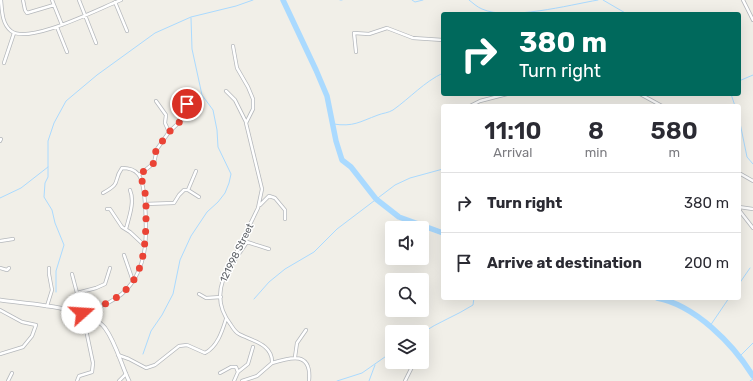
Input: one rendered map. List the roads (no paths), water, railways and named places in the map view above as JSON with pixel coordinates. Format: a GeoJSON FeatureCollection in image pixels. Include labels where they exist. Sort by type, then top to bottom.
{"type":"FeatureCollection","features":[{"type":"Feature","properties":{"kind":"street"},"geometry":{"type":"LineString","coordinates":[[1,0],[3,18],[8,28],[14,33],[25,35],[62,25],[121,0]]}},
{"type":"Feature","properties":{"kind":"street"},"geometry":{"type":"LineString","coordinates":[[23,0],[27,13],[54,5]]}},
{"type":"Feature","properties":{"kind":"street"},"geometry":{"type":"LineString","coordinates":[[52,0],[62,25]]}},
{"type":"Feature","properties":{"kind":"street"},"geometry":{"type":"LineString","coordinates":[[79,0],[84,16],[96,43]]}},
{"type":"Feature","properties":{"kind":"street"},"geometry":{"type":"LineString","coordinates":[[111,0],[128,31]]}},
{"type":"Feature","properties":{"kind":"street"},"geometry":{"type":"LineString","coordinates":[[743,0],[753,20]]}},
{"type":"Feature","properties":{"kind":"street"},"geometry":{"type":"LineString","coordinates":[[56,27],[67,52]]}},
{"type":"Feature","properties":{"kind":"street"},"geometry":{"type":"LineString","coordinates":[[356,52],[354,33],[369,34],[387,28],[413,38],[441,40]]}},
{"type":"Feature","properties":{"kind":"street"},"geometry":{"type":"LineString","coordinates":[[4,63],[14,33]]}},
{"type":"Feature","properties":{"kind":"street"},"geometry":{"type":"LineString","coordinates":[[233,46],[237,68],[253,99],[253,109],[246,123]]}},
{"type":"Feature","properties":{"kind":"street","name":"121998 Street"},"geometry":{"type":"LineString","coordinates":[[226,91],[235,100],[246,123],[261,183],[262,195],[259,205],[222,284],[221,307],[226,319],[237,332],[253,339],[265,348],[271,355],[272,363]]}},
{"type":"Feature","properties":{"kind":"street"},"geometry":{"type":"LineString","coordinates":[[139,175],[154,163],[156,150],[169,132],[189,112],[189,108],[185,100],[190,93]]}},
{"type":"Feature","properties":{"kind":"street"},"geometry":{"type":"LineString","coordinates":[[473,104],[499,96]]}},
{"type":"Feature","properties":{"kind":"street"},"geometry":{"type":"LineString","coordinates":[[644,96],[658,104]]}},
{"type":"Feature","properties":{"kind":"street"},"geometry":{"type":"LineString","coordinates":[[156,101],[166,115],[165,122],[169,132]]}},
{"type":"Feature","properties":{"kind":"street"},"geometry":{"type":"LineString","coordinates":[[82,313],[100,307],[123,294],[139,270],[145,246],[144,188],[139,175],[132,169],[122,168],[119,172],[117,183],[104,193]]}},
{"type":"Feature","properties":{"kind":"street"},"geometry":{"type":"LineString","coordinates":[[188,190],[196,171]]}},
{"type":"Feature","properties":{"kind":"street"},"geometry":{"type":"LineString","coordinates":[[741,174],[753,181]]}},
{"type":"Feature","properties":{"kind":"street"},"geometry":{"type":"LineString","coordinates":[[126,229],[131,209],[132,196],[130,190]]}},
{"type":"Feature","properties":{"kind":"street"},"geometry":{"type":"LineString","coordinates":[[145,204],[174,203],[178,195],[184,190],[188,190],[199,197]]}},
{"type":"Feature","properties":{"kind":"street"},"geometry":{"type":"LineString","coordinates":[[259,205],[268,196],[275,198],[285,210],[285,219]]}},
{"type":"Feature","properties":{"kind":"street"},"geometry":{"type":"LineString","coordinates":[[741,208],[753,209]]}},
{"type":"Feature","properties":{"kind":"street"},"geometry":{"type":"LineString","coordinates":[[107,209],[111,210],[119,224],[145,246]]}},
{"type":"Feature","properties":{"kind":"street"},"geometry":{"type":"LineString","coordinates":[[741,211],[753,228]]}},
{"type":"Feature","properties":{"kind":"street"},"geometry":{"type":"LineString","coordinates":[[0,241],[13,239]]}},
{"type":"Feature","properties":{"kind":"street"},"geometry":{"type":"LineString","coordinates":[[229,267],[245,242],[269,249]]}},
{"type":"Feature","properties":{"kind":"street"},"geometry":{"type":"LineString","coordinates":[[124,255],[133,281]]}},
{"type":"Feature","properties":{"kind":"street"},"geometry":{"type":"LineString","coordinates":[[0,268],[7,270],[9,268]]}},
{"type":"Feature","properties":{"kind":"street"},"geometry":{"type":"LineString","coordinates":[[47,307],[52,290],[49,268]]}},
{"type":"Feature","properties":{"kind":"street"},"geometry":{"type":"LineString","coordinates":[[63,309],[77,293],[105,284],[110,268]]}},
{"type":"Feature","properties":{"kind":"street"},"geometry":{"type":"LineString","coordinates":[[72,274],[77,293]]}},
{"type":"Feature","properties":{"kind":"street"},"geometry":{"type":"LineString","coordinates":[[199,294],[206,298],[221,296]]}},
{"type":"Feature","properties":{"kind":"street"},"geometry":{"type":"LineString","coordinates":[[0,300],[63,309],[82,313],[95,319],[104,327],[109,335],[129,381]]}},
{"type":"Feature","properties":{"kind":"street"},"geometry":{"type":"LineString","coordinates":[[0,310],[22,322],[36,325],[32,336],[23,347],[0,354]]}},
{"type":"Feature","properties":{"kind":"street"},"geometry":{"type":"LineString","coordinates":[[68,310],[83,322],[93,363],[92,372],[79,376],[77,381]]}},
{"type":"Feature","properties":{"kind":"street"},"geometry":{"type":"LineString","coordinates":[[118,355],[146,368],[155,365],[179,346],[188,345],[205,353],[217,341],[226,319]]}},
{"type":"Feature","properties":{"kind":"street"},"geometry":{"type":"LineString","coordinates":[[295,357],[297,343],[306,330]]}},
{"type":"Feature","properties":{"kind":"street"},"geometry":{"type":"LineString","coordinates":[[234,381],[238,372],[248,364],[253,347]]}},
{"type":"Feature","properties":{"kind":"street"},"geometry":{"type":"LineString","coordinates":[[242,381],[257,376],[272,363],[295,357],[307,364],[309,370],[309,381]]}},
{"type":"Feature","properties":{"kind":"street"},"geometry":{"type":"LineString","coordinates":[[220,373],[233,367],[236,367],[238,372]]}},
{"type":"Feature","properties":{"kind":"street"},"geometry":{"type":"LineString","coordinates":[[405,381],[411,369]]}},
{"type":"Feature","properties":{"kind":"street"},"geometry":{"type":"LineString","coordinates":[[8,381],[12,374]]}},
{"type":"Feature","properties":{"kind":"street"},"geometry":{"type":"LineString","coordinates":[[119,381],[126,374]]}},
{"type":"Feature","properties":{"kind":"waterway"},"geometry":{"type":"LineString","coordinates":[[56,292],[56,271],[64,245],[55,223],[52,210],[44,197],[45,183],[48,177],[48,141],[54,123],[66,101],[97,75],[155,33],[191,17],[236,6],[253,0]]}},
{"type":"Feature","properties":{"kind":"waterway"},"geometry":{"type":"LineString","coordinates":[[283,0],[327,96],[336,141],[342,160],[351,167],[376,199],[399,217],[441,232]]}},
{"type":"Feature","properties":{"kind":"waterway"},"geometry":{"type":"LineString","coordinates":[[412,0],[415,2],[423,0]]}},
{"type":"Feature","properties":{"kind":"waterway"},"geometry":{"type":"LineString","coordinates":[[469,0],[482,9],[493,12]]}},
{"type":"Feature","properties":{"kind":"waterway"},"geometry":{"type":"LineString","coordinates":[[530,12],[598,0]]}},
{"type":"Feature","properties":{"kind":"waterway"},"geometry":{"type":"LineString","coordinates":[[603,0],[624,12]]}},
{"type":"Feature","properties":{"kind":"waterway"},"geometry":{"type":"LineString","coordinates":[[143,354],[151,331],[162,315],[173,294],[180,260],[191,236],[207,212],[225,193],[231,174],[218,147],[217,130],[213,110],[202,95],[192,49],[191,18]]}},
{"type":"Feature","properties":{"kind":"waterway"},"geometry":{"type":"LineString","coordinates":[[333,124],[346,125],[356,123],[391,111],[417,90],[441,74]]}},
{"type":"Feature","properties":{"kind":"waterway"},"geometry":{"type":"LineString","coordinates":[[741,80],[753,75]]}},
{"type":"Feature","properties":{"kind":"waterway"},"geometry":{"type":"LineString","coordinates":[[732,96],[734,104]]}},
{"type":"Feature","properties":{"kind":"waterway"},"geometry":{"type":"LineString","coordinates":[[741,128],[747,157],[753,164]]}},
{"type":"Feature","properties":{"kind":"waterway"},"geometry":{"type":"LineString","coordinates":[[0,198],[21,188],[48,167]]}},
{"type":"Feature","properties":{"kind":"waterway"},"geometry":{"type":"LineString","coordinates":[[254,299],[269,282],[285,269],[314,252],[337,229],[395,185],[410,178],[441,170]]}},
{"type":"Feature","properties":{"kind":"waterway"},"geometry":{"type":"LineString","coordinates":[[741,281],[750,268]]}},
{"type":"Feature","properties":{"kind":"waterway"},"geometry":{"type":"LineString","coordinates":[[429,329],[473,305],[474,300]]}},
{"type":"Feature","properties":{"kind":"waterway"},"geometry":{"type":"LineString","coordinates":[[664,300],[671,302],[699,317],[712,328],[735,351],[753,376]]}},
{"type":"Feature","properties":{"kind":"waterway"},"geometry":{"type":"LineString","coordinates":[[710,326],[728,300]]}},
{"type":"Feature","properties":{"kind":"waterway"},"geometry":{"type":"LineString","coordinates":[[740,356],[753,343]]}},
{"type":"Feature","properties":{"kind":"waterway"},"geometry":{"type":"LineString","coordinates":[[337,381],[362,373],[385,357]]}},
{"type":"Feature","properties":{"kind":"waterway"},"geometry":{"type":"LineString","coordinates":[[369,381],[375,365]]}}]}
